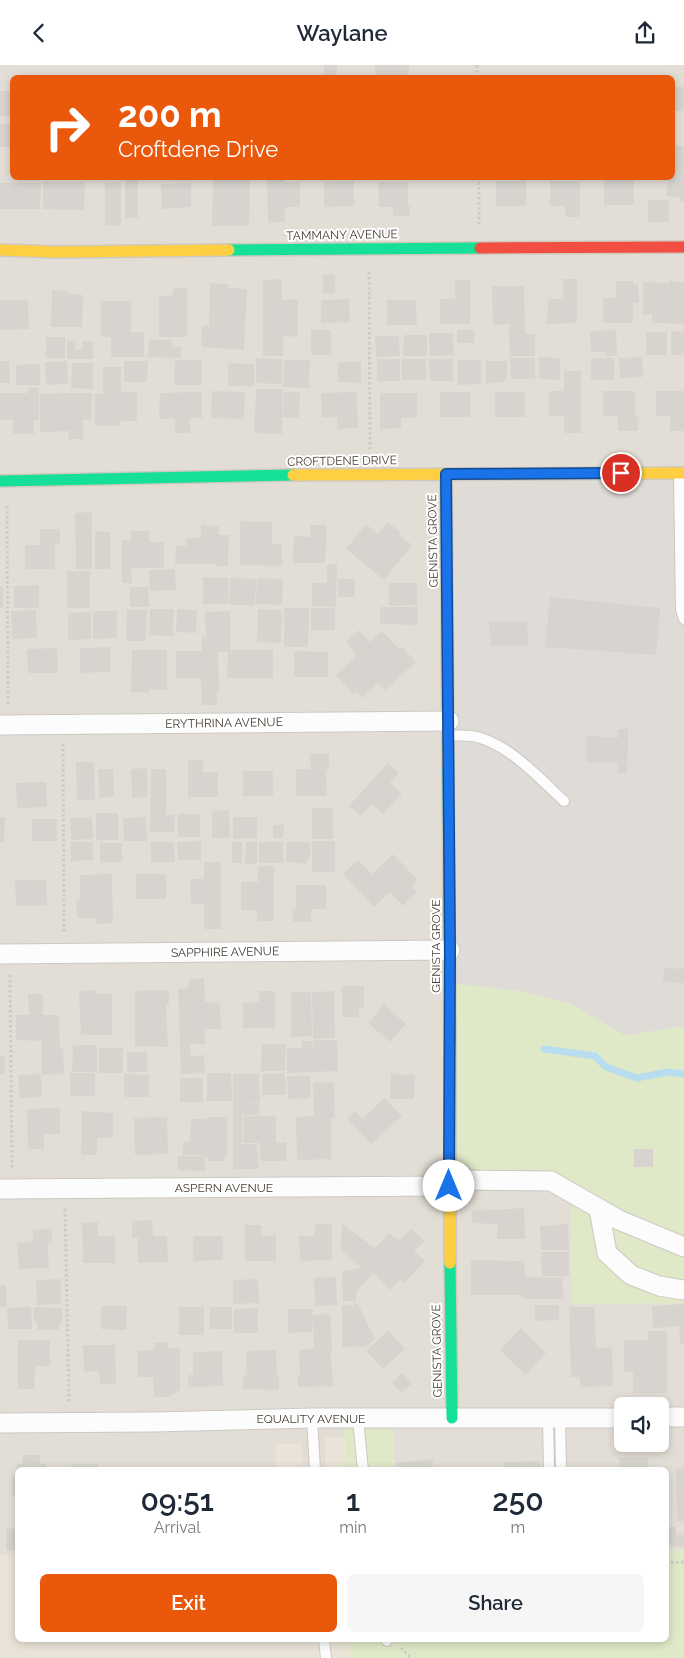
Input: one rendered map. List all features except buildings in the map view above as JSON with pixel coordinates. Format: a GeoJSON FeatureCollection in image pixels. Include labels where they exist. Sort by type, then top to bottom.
{"type":"FeatureCollection","features":[{"type":"Feature","properties":{"kind":"street","name":"TAMMANY AVENUE"},"geometry":{"type":"LineString","coordinates":[[0,250],[58,252],[368,248],[684,247]]}},
{"type":"Feature","properties":{"kind":"street","name":"CROFTDENE DRIVE"},"geometry":{"type":"LineString","coordinates":[[3,481],[370,474],[682,473]]}},
{"type":"Feature","properties":{"kind":"street","name":"GENISTA GROVE"},"geometry":{"type":"LineString","coordinates":[[446,474],[450,950],[449,1183],[452,1418]]}},
{"type":"Feature","properties":{"kind":"street","name":"ERYTHRINA AVENUE"},"geometry":{"type":"LineString","coordinates":[[4,725],[448,728]]}},
{"type":"Feature","properties":{"kind":"street","name":"SAPPHIRE AVENUE"},"geometry":{"type":"LineString","coordinates":[[5,954],[450,950]]}},
{"type":"Feature","properties":{"kind":"street","name":"ASPERN AVENUE"},"geometry":{"type":"LineString","coordinates":[[6,1189],[551,1181],[619,1220],[684,1247]]}},
{"type":"Feature","properties":{"kind":"street"},"geometry":{"type":"LineString","coordinates":[[599,1209],[607,1253],[631,1275],[659,1286],[684,1290]]}},
{"type":"Feature","properties":{"kind":"street","name":"EQUALITY AVENUE"},"geometry":{"type":"LineString","coordinates":[[0,1423],[312,1418],[614,1417]]}},
{"type":"Feature","properties":{"kind":"street"},"geometry":{"type":"LineString","coordinates":[[669,1417],[684,1417]]}},
{"type":"Feature","properties":{"kind":"lane"},"geometry":{"type":"LineString","coordinates":[[682,473],[681,610],[684,619]]}},
{"type":"Feature","properties":{"kind":"lane"},"geometry":{"type":"LineString","coordinates":[[448,728],[495,743],[513,756],[564,801]]}},
{"type":"Feature","properties":{"kind":"lane"},"geometry":{"type":"LineString","coordinates":[[312,1418],[315,1467]]}},
{"type":"Feature","properties":{"kind":"lane"},"geometry":{"type":"LineString","coordinates":[[549,1467],[554,1418]]}},
{"type":"Feature","properties":{"kind":"lane"},"geometry":{"type":"LineString","coordinates":[[554,1418],[561,1467]]}},
{"type":"Feature","properties":{"kind":"lane"},"geometry":{"type":"LineString","coordinates":[[358,1419],[363,1467]]}},
{"type":"Feature","properties":{"kind":"lane"},"geometry":{"type":"LineString","coordinates":[[324,1642],[326,1658]]}},
{"type":"Feature","properties":{"kind":"path"},"geometry":{"type":"LineString","coordinates":[[478,180],[479,248]]}},
{"type":"Feature","properties":{"kind":"path"},"geometry":{"type":"LineString","coordinates":[[368,248],[370,474]]}},
{"type":"Feature","properties":{"kind":"path"},"geometry":{"type":"LineString","coordinates":[[3,481],[4,725]]}},
{"type":"Feature","properties":{"kind":"path"},"geometry":{"type":"LineString","coordinates":[[63,725],[64,954]]}},
{"type":"Feature","properties":{"kind":"path"},"geometry":{"type":"LineString","coordinates":[[5,954],[6,1189]]}},
{"type":"Feature","properties":{"kind":"path"},"geometry":{"type":"LineString","coordinates":[[65,1189],[69,1422]]}},
{"type":"Feature","properties":{"kind":"path"},"geometry":{"type":"LineString","coordinates":[[669,1563],[684,1562]]}},
{"type":"Feature","properties":{"kind":"shaded area"},"geometry":{"type":"Polygon","coordinates":[[[0,65],[684,65],[684,473],[450,717],[551,1184],[571,1196],[572,1304],[684,1303],[684,1549],[669,1550],[669,1467],[394,1467],[393,1418],[344,1418],[344,1437],[325,1437],[326,1467],[302,1467],[301,1444],[276,1445],[276,1467],[15,1467],[15,1555],[0,1555],[0,65]]]}},
{"type":"Feature","properties":{"kind":"shaded area"},"geometry":{"type":"Polygon","coordinates":[[[446,473],[684,473],[684,1026],[625,1036],[569,1003],[518,991],[451,983],[446,473]]]}},
{"type":"Feature","properties":{"kind":"shaded area"},"geometry":{"type":"Polygon","coordinates":[[[325,1437],[344,1437],[345,1467],[326,1467],[325,1437]]]}},
{"type":"Feature","properties":{"kind":"shaded area"},"geometry":{"type":"Polygon","coordinates":[[[276,1444],[302,1444],[302,1467],[276,1467],[276,1444]]]}},
{"type":"Feature","properties":{"kind":"shaded area"},"geometry":{"type":"Polygon","coordinates":[[[0,1555],[15,1555],[15,1642],[350,1642],[350,1658],[0,1658],[0,1555]]]}},
{"type":"Feature","properties":{"kind":"green space"},"geometry":{"type":"Polygon","coordinates":[[[451,983],[518,991],[569,1003],[625,1036],[684,1026],[684,1303],[572,1304],[571,1196],[551,1184],[449,1180],[451,983]]]}},
{"type":"Feature","properties":{"kind":"green space"},"geometry":{"type":"Polygon","coordinates":[[[344,1418],[393,1418],[394,1467],[345,1467],[344,1418]]]}},
{"type":"Feature","properties":{"kind":"green space"},"geometry":{"type":"Polygon","coordinates":[[[684,1549],[684,1658],[350,1658],[350,1642],[669,1642],[669,1550],[684,1549]]]}},
{"type":"Feature","properties":{"kind":"waterway"},"geometry":{"type":"LineString","coordinates":[[544,1049],[595,1056],[606,1067],[637,1078],[668,1072],[684,1074]]}},
{"type":"Feature","properties":{"kind":"traffic: fast"},"geometry":{"type":"LineString","coordinates":[[229,250],[480,248]]}},
{"type":"Feature","properties":{"kind":"traffic: fast"},"geometry":{"type":"LineString","coordinates":[[0,481],[293,475]]}},
{"type":"Feature","properties":{"kind":"traffic: fast"},"geometry":{"type":"LineString","coordinates":[[448,766],[450,1044]]}},
{"type":"Feature","properties":{"kind":"traffic: fast"},"geometry":{"type":"LineString","coordinates":[[450,1263],[452,1418]]}},
{"type":"Feature","properties":{"kind":"traffic: slow"},"geometry":{"type":"LineString","coordinates":[[0,250],[58,252],[229,250]]}},
{"type":"Feature","properties":{"kind":"traffic: slow"},"geometry":{"type":"LineString","coordinates":[[293,475],[684,473]]}},
{"type":"Feature","properties":{"kind":"traffic: slow"},"geometry":{"type":"LineString","coordinates":[[446,474],[448,766]]}},
{"type":"Feature","properties":{"kind":"traffic: slow"},"geometry":{"type":"LineString","coordinates":[[450,1044],[450,1263]]}},
{"type":"Feature","properties":{"kind":"traffic: jam"},"geometry":{"type":"LineString","coordinates":[[480,248],[684,247]]}},
{"type":"Feature","properties":{"kind":"route"},"geometry":{"type":"LineString","coordinates":[[449,1186],[450,950],[446,474],[621,473]]}}]}
